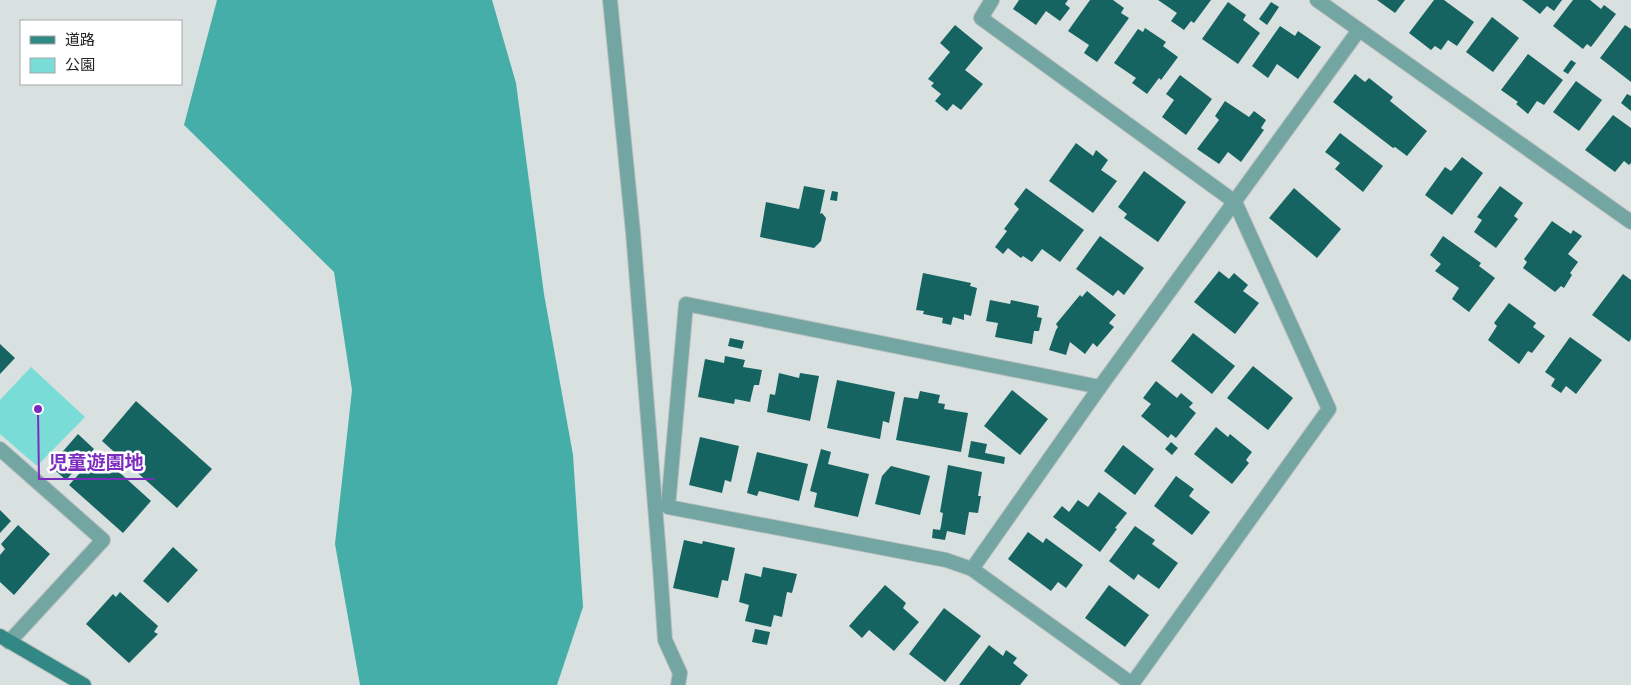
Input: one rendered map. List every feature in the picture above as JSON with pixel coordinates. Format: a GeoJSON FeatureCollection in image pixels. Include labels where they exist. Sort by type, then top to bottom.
{"type":"FeatureCollection","features":[{"type":"Feature","properties":{"kind":"main road"},"geometry":{"type":"LineString","coordinates":[[5,639],[84,685]]}},
{"type":"Feature","properties":{"kind":"street"},"geometry":{"type":"LineString","coordinates":[[610,0],[634,242],[665,640],[680,673],[678,685]]}},
{"type":"Feature","properties":{"kind":"street"},"geometry":{"type":"LineString","coordinates":[[992,0],[981,18],[1235,202],[1329,409],[1132,684],[972,569],[946,560],[668,507],[686,304],[1100,387]]}},
{"type":"Feature","properties":{"kind":"street"},"geometry":{"type":"LineString","coordinates":[[1317,0],[1631,222]]}},
{"type":"Feature","properties":{"kind":"street"},"geometry":{"type":"LineString","coordinates":[[972,569],[1100,387],[1359,30]]}},
{"type":"Feature","properties":{"kind":"street"},"geometry":{"type":"LineString","coordinates":[[0,449],[103,540],[5,639]]}},
{"type":"Feature","properties":{"kind":"green space"},"geometry":{"type":"Polygon","coordinates":[[[31,367],[85,417],[37,466],[0,434],[0,400],[31,367]]]}},
{"type":"Feature","properties":{"kind":"shaded area"},"geometry":{"type":"Polygon","coordinates":[[[217,0],[492,0],[516,83],[544,294],[573,455],[583,607],[557,685],[360,685],[335,544],[352,390],[334,272],[184,125],[217,0]]]}},
{"type":"Feature","properties":{"kind":"building"},"geometry":{"type":"Polygon","coordinates":[[[1019,0],[1068,0],[1065,4],[1070,8],[1060,21],[1046,11],[1036,25],[1013,9],[1019,0]]]}},
{"type":"Feature","properties":{"kind":"building"},"geometry":{"type":"Polygon","coordinates":[[[1090,0],[1113,0],[1124,8],[1121,13],[1129,18],[1097,62],[1084,53],[1089,45],[1068,31],[1090,0]]]}},
{"type":"Feature","properties":{"kind":"building"},"geometry":{"type":"Polygon","coordinates":[[[1158,0],[1211,0],[1194,23],[1191,21],[1184,30],[1171,21],[1177,13],[1158,0]]]}},
{"type":"Feature","properties":{"kind":"building"},"geometry":{"type":"Polygon","coordinates":[[[1377,0],[1405,0],[1395,13],[1377,0]]]}},
{"type":"Feature","properties":{"kind":"building"},"geometry":{"type":"Polygon","coordinates":[[[1434,0],[1444,0],[1474,22],[1457,46],[1448,40],[1441,50],[1435,46],[1431,50],[1409,33],[1434,0]]]}},
{"type":"Feature","properties":{"kind":"building"},"geometry":{"type":"Polygon","coordinates":[[[1522,0],[1562,0],[1554,11],[1547,6],[1540,14],[1522,0]]]}},
{"type":"Feature","properties":{"kind":"building"},"geometry":{"type":"Polygon","coordinates":[[[1573,0],[1590,0],[1601,9],[1604,5],[1616,14],[1591,47],[1587,44],[1583,49],[1553,26],[1573,0]]]}},
{"type":"Feature","properties":{"kind":"building"},"geometry":{"type":"Polygon","coordinates":[[[1228,2],[1246,15],[1243,20],[1260,33],[1238,64],[1202,39],[1228,2]]]}},
{"type":"Feature","properties":{"kind":"building"},"geometry":{"type":"Polygon","coordinates":[[[1271,2],[1279,7],[1267,25],[1259,19],[1271,2]]]}},
{"type":"Feature","properties":{"kind":"building"},"geometry":{"type":"Polygon","coordinates":[[[1492,17],[1519,38],[1493,72],[1466,52],[1492,17]]]}},
{"type":"Feature","properties":{"kind":"building"},"geometry":{"type":"Polygon","coordinates":[[[955,25],[983,48],[965,70],[983,84],[961,110],[953,104],[947,111],[935,101],[941,94],[931,86],[934,83],[928,79],[950,52],[940,43],[955,25]]]}},
{"type":"Feature","properties":{"kind":"building"},"geometry":{"type":"Polygon","coordinates":[[[1625,25],[1631,29],[1631,82],[1600,58],[1625,25]]]}},
{"type":"Feature","properties":{"kind":"building"},"geometry":{"type":"Polygon","coordinates":[[[1280,26],[1295,36],[1298,31],[1321,47],[1298,79],[1277,64],[1268,78],[1252,66],[1280,26]]]}},
{"type":"Feature","properties":{"kind":"building"},"geometry":{"type":"Polygon","coordinates":[[[1145,28],[1166,42],[1163,46],[1178,57],[1161,80],[1159,78],[1147,94],[1132,83],[1136,78],[1114,63],[1138,29],[1143,32],[1145,28]]]}},
{"type":"Feature","properties":{"kind":"building"},"geometry":{"type":"Polygon","coordinates":[[[1528,54],[1563,80],[1544,105],[1537,101],[1528,114],[1516,104],[1518,102],[1501,90],[1528,54]]]}},
{"type":"Feature","properties":{"kind":"building"},"geometry":{"type":"Polygon","coordinates":[[[1571,60],[1576,63],[1568,74],[1563,71],[1571,60]]]}},
{"type":"Feature","properties":{"kind":"building"},"geometry":{"type":"Polygon","coordinates":[[[1355,74],[1365,82],[1369,78],[1393,97],[1390,101],[1427,131],[1407,156],[1395,147],[1393,148],[1333,102],[1355,74]]]}},
{"type":"Feature","properties":{"kind":"building"},"geometry":{"type":"Polygon","coordinates":[[[1180,75],[1212,99],[1186,135],[1162,117],[1174,100],[1166,94],[1180,75]]]}},
{"type":"Feature","properties":{"kind":"building"},"geometry":{"type":"Polygon","coordinates":[[[1576,81],[1602,100],[1579,131],[1553,112],[1576,81]]]}},
{"type":"Feature","properties":{"kind":"building"},"geometry":{"type":"Polygon","coordinates":[[[1627,94],[1631,96],[1631,111],[1621,103],[1627,94]]]}},
{"type":"Feature","properties":{"kind":"building"},"geometry":{"type":"Polygon","coordinates":[[[1225,101],[1249,117],[1254,111],[1266,120],[1261,128],[1264,130],[1241,162],[1228,152],[1219,164],[1197,149],[1219,120],[1215,116],[1225,101]]]}},
{"type":"Feature","properties":{"kind":"building"},"geometry":{"type":"Polygon","coordinates":[[[1613,115],[1631,128],[1631,163],[1629,165],[1624,161],[1615,172],[1585,150],[1613,115]]]}},
{"type":"Feature","properties":{"kind":"building"},"geometry":{"type":"Polygon","coordinates":[[[1340,133],[1383,166],[1363,192],[1335,169],[1340,163],[1325,152],[1340,133]]]}},
{"type":"Feature","properties":{"kind":"building"},"geometry":{"type":"Polygon","coordinates":[[[1076,143],[1093,156],[1096,150],[1108,160],[1101,170],[1117,181],[1093,213],[1049,181],[1076,143]]]}},
{"type":"Feature","properties":{"kind":"building"},"geometry":{"type":"Polygon","coordinates":[[[1462,157],[1483,173],[1452,215],[1425,195],[1445,167],[1451,171],[1462,157]]]}},
{"type":"Feature","properties":{"kind":"building"},"geometry":{"type":"Polygon","coordinates":[[[1144,171],[1186,202],[1158,242],[1124,218],[1127,214],[1118,207],[1144,171]]]}},
{"type":"Feature","properties":{"kind":"building"},"geometry":{"type":"Polygon","coordinates":[[[804,186],[825,190],[820,214],[822,213],[826,218],[821,241],[814,248],[760,237],[766,202],[799,209],[804,186]]]}},
{"type":"Feature","properties":{"kind":"building"},"geometry":{"type":"Polygon","coordinates":[[[1500,186],[1523,203],[1514,216],[1518,219],[1496,248],[1474,232],[1482,220],[1477,217],[1500,186]]]}},
{"type":"Feature","properties":{"kind":"building"},"geometry":{"type":"Polygon","coordinates":[[[1026,188],[1084,230],[1060,262],[1042,249],[1032,262],[1023,256],[1021,258],[1008,248],[1003,254],[995,247],[1007,231],[1004,229],[1019,209],[1014,204],[1026,188]]]}},
{"type":"Feature","properties":{"kind":"building"},"geometry":{"type":"Polygon","coordinates":[[[1294,188],[1341,229],[1317,258],[1269,218],[1294,188]]]}},
{"type":"Feature","properties":{"kind":"building"},"geometry":{"type":"Polygon","coordinates":[[[832,191],[838,192],[837,201],[830,200],[832,191]]]}},
{"type":"Feature","properties":{"kind":"building"},"geometry":{"type":"Polygon","coordinates":[[[1552,221],[1571,234],[1573,230],[1582,236],[1568,254],[1578,262],[1570,273],[1572,275],[1564,288],[1561,286],[1555,292],[1523,268],[1527,262],[1524,259],[1552,221]]]}},
{"type":"Feature","properties":{"kind":"building"},"geometry":{"type":"Polygon","coordinates":[[[1100,236],[1144,268],[1124,295],[1118,290],[1113,296],[1076,269],[1100,236]]]}},
{"type":"Feature","properties":{"kind":"building"},"geometry":{"type":"Polygon","coordinates":[[[1443,236],[1481,263],[1479,266],[1495,278],[1469,312],[1452,299],[1459,288],[1435,271],[1441,264],[1430,255],[1443,236]]]}},
{"type":"Feature","properties":{"kind":"building"},"geometry":{"type":"Polygon","coordinates":[[[1219,271],[1229,279],[1234,273],[1248,285],[1243,291],[1259,303],[1235,334],[1194,302],[1219,271]]]}},
{"type":"Feature","properties":{"kind":"building"},"geometry":{"type":"Polygon","coordinates":[[[923,273],[971,283],[970,286],[977,288],[971,316],[964,314],[964,320],[953,317],[951,325],[942,323],[943,318],[923,314],[924,311],[916,310],[923,273]]]}},
{"type":"Feature","properties":{"kind":"building"},"geometry":{"type":"Polygon","coordinates":[[[1623,274],[1631,280],[1631,339],[1629,342],[1592,315],[1623,274]]]}},
{"type":"Feature","properties":{"kind":"building"},"geometry":{"type":"Polygon","coordinates":[[[1087,291],[1116,315],[1109,323],[1114,327],[1097,347],[1093,343],[1085,354],[1070,342],[1066,355],[1049,350],[1058,327],[1056,324],[1080,295],[1082,297],[1087,291]]]}},
{"type":"Feature","properties":{"kind":"building"},"geometry":{"type":"Polygon","coordinates":[[[990,300],[1010,304],[1011,300],[1039,306],[1037,317],[1042,318],[1039,331],[1034,331],[1032,344],[995,337],[998,323],[986,321],[990,300]]]}},
{"type":"Feature","properties":{"kind":"building"},"geometry":{"type":"Polygon","coordinates":[[[1509,303],[1536,323],[1533,327],[1545,336],[1532,353],[1528,351],[1519,364],[1488,340],[1497,326],[1494,323],[1509,303]]]}},
{"type":"Feature","properties":{"kind":"building"},"geometry":{"type":"Polygon","coordinates":[[[1193,333],[1235,366],[1212,394],[1171,361],[1193,333]]]}},
{"type":"Feature","properties":{"kind":"building"},"geometry":{"type":"Polygon","coordinates":[[[1570,337],[1602,360],[1576,394],[1566,386],[1561,393],[1551,386],[1555,379],[1545,372],[1570,337]]]}},
{"type":"Feature","properties":{"kind":"building"},"geometry":{"type":"Polygon","coordinates":[[[730,338],[744,341],[742,349],[728,346],[730,338]]]}},
{"type":"Feature","properties":{"kind":"building"},"geometry":{"type":"Polygon","coordinates":[[[0,344],[15,358],[0,374],[0,344]]]}},
{"type":"Feature","properties":{"kind":"building"},"geometry":{"type":"Polygon","coordinates":[[[725,356],[745,360],[743,367],[762,370],[759,385],[754,385],[750,402],[735,399],[734,404],[698,397],[705,359],[724,363],[725,356]]]}},
{"type":"Feature","properties":{"kind":"building"},"geometry":{"type":"Polygon","coordinates":[[[1253,366],[1293,398],[1268,430],[1227,398],[1253,366]]]}},
{"type":"Feature","properties":{"kind":"building"},"geometry":{"type":"Polygon","coordinates":[[[779,373],[799,378],[800,373],[819,376],[810,421],[767,412],[770,394],[775,395],[779,373]]]}},
{"type":"Feature","properties":{"kind":"building"},"geometry":{"type":"Polygon","coordinates":[[[837,380],[895,392],[889,423],[883,421],[880,439],[827,428],[837,380]]]}},
{"type":"Feature","properties":{"kind":"building"},"geometry":{"type":"Polygon","coordinates":[[[1156,381],[1177,398],[1181,393],[1193,403],[1189,407],[1196,413],[1176,438],[1171,434],[1168,438],[1141,416],[1151,404],[1143,398],[1156,381]]]}},
{"type":"Feature","properties":{"kind":"building"},"geometry":{"type":"Polygon","coordinates":[[[1012,390],[1048,419],[1020,455],[984,426],[1012,390]]]}},
{"type":"Feature","properties":{"kind":"building"},"geometry":{"type":"Polygon","coordinates":[[[920,391],[940,395],[938,403],[945,404],[944,409],[968,413],[961,452],[896,440],[904,397],[918,399],[920,391]]]}},
{"type":"Feature","properties":{"kind":"building"},"geometry":{"type":"Polygon","coordinates":[[[136,401],[212,469],[177,508],[102,441],[136,401]]]}},
{"type":"Feature","properties":{"kind":"building"},"geometry":{"type":"Polygon","coordinates":[[[1216,427],[1228,437],[1230,434],[1252,452],[1246,460],[1249,463],[1232,484],[1194,454],[1216,427]]]}},
{"type":"Feature","properties":{"kind":"building"},"geometry":{"type":"Polygon","coordinates":[[[78,434],[94,449],[66,480],[50,466],[78,434]]]}},
{"type":"Feature","properties":{"kind":"building"},"geometry":{"type":"Polygon","coordinates":[[[700,437],[739,446],[731,482],[725,480],[722,493],[689,485],[700,437]]]}},
{"type":"Feature","properties":{"kind":"building"},"geometry":{"type":"Polygon","coordinates":[[[971,441],[987,444],[985,453],[1005,457],[1004,464],[968,457],[971,441]]]}},
{"type":"Feature","properties":{"kind":"building"},"geometry":{"type":"Polygon","coordinates":[[[1171,442],[1178,448],[1172,455],[1165,449],[1171,442]]]}},
{"type":"Feature","properties":{"kind":"building"},"geometry":{"type":"Polygon","coordinates":[[[1123,445],[1154,469],[1135,495],[1104,471],[1123,445]]]}},
{"type":"Feature","properties":{"kind":"building"},"geometry":{"type":"Polygon","coordinates":[[[821,449],[831,452],[828,464],[869,474],[858,517],[814,507],[817,493],[810,491],[821,449]]]}},
{"type":"Feature","properties":{"kind":"building"},"geometry":{"type":"Polygon","coordinates":[[[757,452],[808,464],[799,501],[759,491],[757,496],[747,493],[757,452]]]}},
{"type":"Feature","properties":{"kind":"building"},"geometry":{"type":"Polygon","coordinates":[[[98,453],[151,501],[123,533],[69,485],[98,453]]]}},
{"type":"Feature","properties":{"kind":"building"},"geometry":{"type":"Polygon","coordinates":[[[948,465],[982,472],[978,496],[981,496],[978,513],[969,512],[965,535],[947,531],[945,540],[932,538],[933,529],[940,530],[941,526],[943,513],[940,512],[948,465]]]}},
{"type":"Feature","properties":{"kind":"building"},"geometry":{"type":"Polygon","coordinates":[[[891,466],[930,476],[920,515],[875,504],[882,476],[891,466]]]}},
{"type":"Feature","properties":{"kind":"building"},"geometry":{"type":"Polygon","coordinates":[[[1176,476],[1194,489],[1189,496],[1210,512],[1192,535],[1154,506],[1176,476]]]}},
{"type":"Feature","properties":{"kind":"building"},"geometry":{"type":"Polygon","coordinates":[[[1099,492],[1127,513],[1100,552],[1053,517],[1062,506],[1069,512],[1078,500],[1088,507],[1099,492]]]}},
{"type":"Feature","properties":{"kind":"building"},"geometry":{"type":"Polygon","coordinates":[[[0,510],[11,521],[0,533],[0,510]]]}},
{"type":"Feature","properties":{"kind":"building"},"geometry":{"type":"Polygon","coordinates":[[[18,525],[50,554],[14,595],[0,582],[0,555],[5,549],[1,544],[18,525]]]}},
{"type":"Feature","properties":{"kind":"building"},"geometry":{"type":"Polygon","coordinates":[[[1135,526],[1155,540],[1152,544],[1178,563],[1159,589],[1138,574],[1134,580],[1109,561],[1135,526]]]}},
{"type":"Feature","properties":{"kind":"building"},"geometry":{"type":"Polygon","coordinates":[[[1028,532],[1043,543],[1046,538],[1083,565],[1066,588],[1058,582],[1051,591],[1008,559],[1028,532]]]}},
{"type":"Feature","properties":{"kind":"building"},"geometry":{"type":"Polygon","coordinates":[[[684,540],[702,544],[703,541],[735,548],[728,581],[722,580],[718,598],[673,588],[684,540]]]}},
{"type":"Feature","properties":{"kind":"building"},"geometry":{"type":"Polygon","coordinates":[[[173,547],[198,570],[168,603],[143,581],[173,547]]]}},
{"type":"Feature","properties":{"kind":"building"},"geometry":{"type":"Polygon","coordinates":[[[763,567],[797,574],[792,593],[787,592],[782,617],[774,615],[771,627],[745,621],[749,605],[739,602],[745,573],[761,577],[763,567]]]}},
{"type":"Feature","properties":{"kind":"building"},"geometry":{"type":"Polygon","coordinates":[[[885,585],[906,603],[903,608],[919,622],[894,651],[869,630],[862,638],[849,626],[885,585]]]}},
{"type":"Feature","properties":{"kind":"building"},"geometry":{"type":"Polygon","coordinates":[[[1109,585],[1149,615],[1125,647],[1085,618],[1109,585]]]}},
{"type":"Feature","properties":{"kind":"building"},"geometry":{"type":"Polygon","coordinates":[[[120,592],[158,626],[154,632],[158,634],[129,663],[86,624],[113,594],[116,597],[120,592]]]}},
{"type":"Feature","properties":{"kind":"building"},"geometry":{"type":"Polygon","coordinates":[[[944,608],[981,636],[945,682],[909,654],[944,608]]]}},
{"type":"Feature","properties":{"kind":"building"},"geometry":{"type":"Polygon","coordinates":[[[755,629],[770,632],[767,645],[752,642],[755,629]]]}},
{"type":"Feature","properties":{"kind":"building"},"geometry":{"type":"Polygon","coordinates":[[[989,645],[1003,656],[1006,650],[1017,658],[1013,663],[1028,675],[1020,685],[959,685],[989,645]]]}},
{"type":"Feature","properties":{"kind":"place","name":"児童遊園地"},"geometry":{"type":"Point","coordinates":[38,409]}}]}
